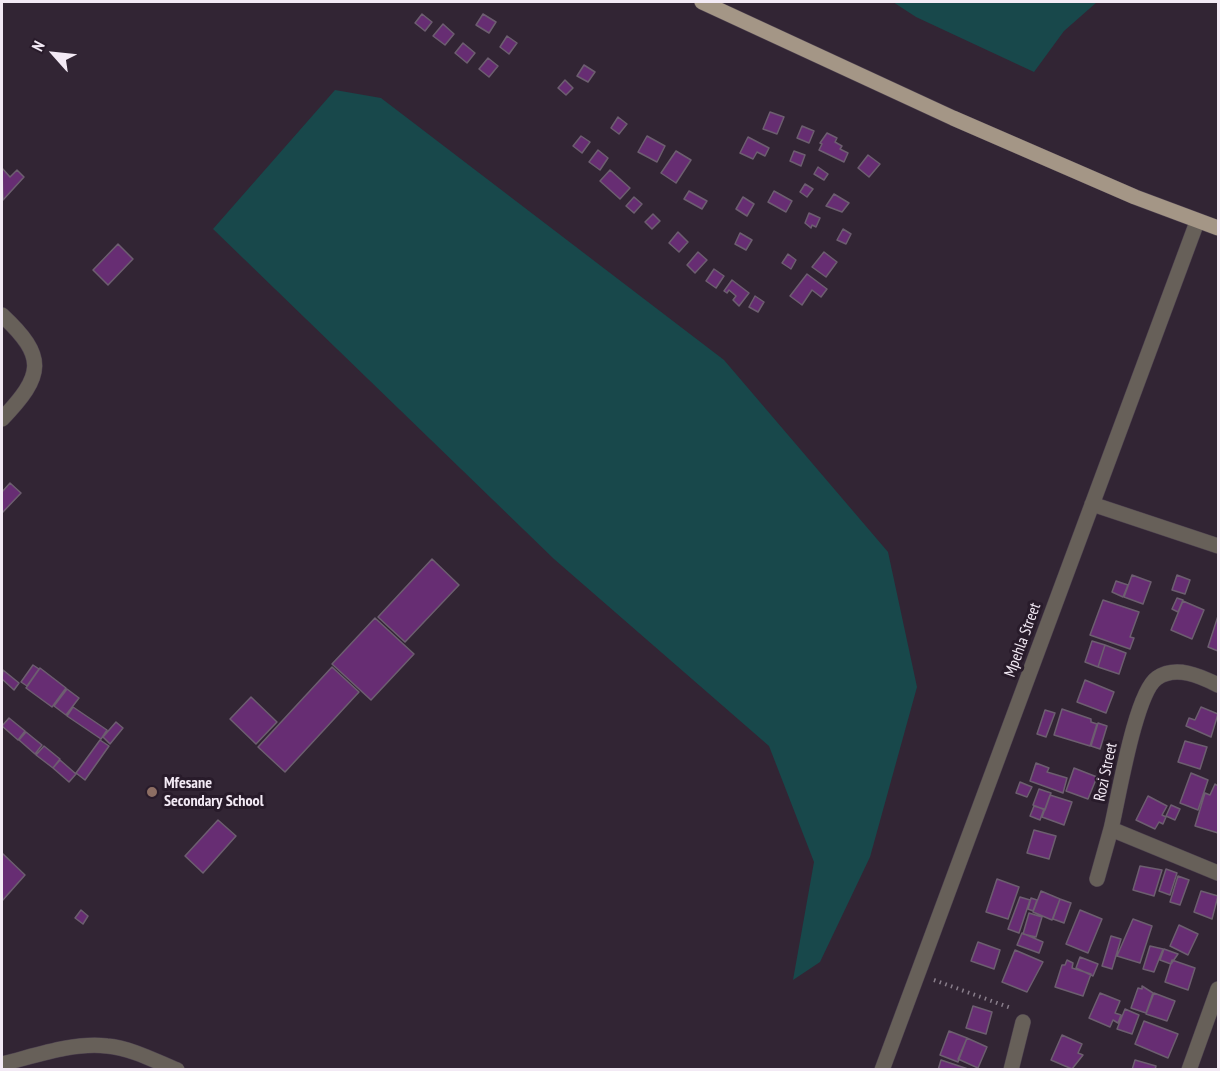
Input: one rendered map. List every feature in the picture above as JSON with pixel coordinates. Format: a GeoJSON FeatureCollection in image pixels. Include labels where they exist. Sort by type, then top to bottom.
{"type":"FeatureCollection","features":[{"type":"Feature","properties":{"kind":"main road"},"geometry":{"type":"LineString","coordinates":[[702,2],[953,118],[1197,222],[1218,228]]}},
{"type":"Feature","properties":{"kind":"street","name":"Mpehla Street"},"geometry":{"type":"LineString","coordinates":[[882,1070],[1197,222]]}},
{"type":"Feature","properties":{"kind":"street"},"geometry":{"type":"LineString","coordinates":[[2,315],[24,335],[33,349],[34,363],[32,378],[25,392],[2,419]]}},
{"type":"Feature","properties":{"kind":"street"},"geometry":{"type":"LineString","coordinates":[[1092,504],[1218,546]]}},
{"type":"Feature","properties":{"kind":"street","name":"Rozi Street"},"geometry":{"type":"LineString","coordinates":[[1111,829],[1138,715],[1151,684],[1157,677],[1183,672],[1218,685]]}},
{"type":"Feature","properties":{"kind":"street"},"geometry":{"type":"LineString","coordinates":[[1097,879],[1111,829],[1218,873]]}},
{"type":"Feature","properties":{"kind":"street"},"geometry":{"type":"LineString","coordinates":[[1189,1070],[1218,989]]}},
{"type":"Feature","properties":{"kind":"street"},"geometry":{"type":"LineString","coordinates":[[1011,1070],[1023,1022]]}},
{"type":"Feature","properties":{"kind":"street"},"geometry":{"type":"LineString","coordinates":[[2,1064],[62,1049],[107,1046],[133,1052],[177,1070]]}},
{"type":"Feature","properties":{"kind":"path"},"geometry":{"type":"LineString","coordinates":[[918,974],[1016,1010],[1023,1022]]}},
{"type":"Feature","properties":{"kind":"shaded area"},"geometry":{"type":"Polygon","coordinates":[[[893,2],[1097,2],[1064,31],[1034,72],[916,17],[893,2]]]}},
{"type":"Feature","properties":{"kind":"shaded area"},"geometry":{"type":"Polygon","coordinates":[[[335,90],[381,98],[724,360],[888,552],[917,687],[870,857],[820,962],[793,980],[814,862],[769,746],[554,559],[213,229],[335,90]]]}},
{"type":"Feature","properties":{"kind":"building"},"geometry":{"type":"Polygon","coordinates":[[[422,14],[432,22],[425,31],[415,23],[422,14]]]}},
{"type":"Feature","properties":{"kind":"building"},"geometry":{"type":"Polygon","coordinates":[[[483,14],[496,22],[489,33],[476,25],[483,14]]]}},
{"type":"Feature","properties":{"kind":"building"},"geometry":{"type":"Polygon","coordinates":[[[443,24],[454,34],[445,45],[433,36],[443,24]]]}},
{"type":"Feature","properties":{"kind":"building"},"geometry":{"type":"Polygon","coordinates":[[[507,36],[517,43],[509,54],[500,47],[507,36]]]}},
{"type":"Feature","properties":{"kind":"building"},"geometry":{"type":"Polygon","coordinates":[[[463,43],[475,53],[467,63],[455,53],[463,43]]]}},
{"type":"Feature","properties":{"kind":"building"},"geometry":{"type":"Polygon","coordinates":[[[488,58],[498,66],[489,77],[479,69],[488,58]]]}},
{"type":"Feature","properties":{"kind":"building"},"geometry":{"type":"Polygon","coordinates":[[[584,65],[595,72],[588,82],[577,76],[584,65]]]}},
{"type":"Feature","properties":{"kind":"building"},"geometry":{"type":"Polygon","coordinates":[[[565,80],[573,88],[566,95],[558,88],[565,80]]]}},
{"type":"Feature","properties":{"kind":"building"},"geometry":{"type":"Polygon","coordinates":[[[770,112],[784,117],[777,134],[763,129],[770,112]]]}},
{"type":"Feature","properties":{"kind":"building"},"geometry":{"type":"Polygon","coordinates":[[[618,117],[627,124],[619,134],[611,128],[618,117]]]}},
{"type":"Feature","properties":{"kind":"building"},"geometry":{"type":"Polygon","coordinates":[[[802,126],[814,131],[809,143],[797,138],[802,126]]]}},
{"type":"Feature","properties":{"kind":"building"},"geometry":{"type":"Polygon","coordinates":[[[827,133],[837,138],[835,142],[842,146],[840,149],[848,153],[844,162],[819,150],[822,144],[820,143],[827,133]]]}},
{"type":"Feature","properties":{"kind":"building"},"geometry":{"type":"Polygon","coordinates":[[[581,136],[590,142],[582,153],[573,146],[581,136]]]}},
{"type":"Feature","properties":{"kind":"building"},"geometry":{"type":"Polygon","coordinates":[[[647,136],[665,146],[657,162],[638,152],[647,136]]]}},
{"type":"Feature","properties":{"kind":"building"},"geometry":{"type":"Polygon","coordinates":[[[748,137],[769,148],[765,156],[757,152],[753,159],[740,153],[748,137]]]}},
{"type":"Feature","properties":{"kind":"building"},"geometry":{"type":"Polygon","coordinates":[[[598,150],[608,158],[600,170],[589,162],[598,150]]]}},
{"type":"Feature","properties":{"kind":"building"},"geometry":{"type":"Polygon","coordinates":[[[676,151],[691,160],[676,183],[661,173],[676,151]]]}},
{"type":"Feature","properties":{"kind":"building"},"geometry":{"type":"Polygon","coordinates":[[[794,151],[805,155],[801,166],[790,161],[794,151]]]}},
{"type":"Feature","properties":{"kind":"building"},"geometry":{"type":"Polygon","coordinates":[[[868,155],[880,164],[869,177],[858,168],[868,155]]]}},
{"type":"Feature","properties":{"kind":"building"},"geometry":{"type":"Polygon","coordinates":[[[818,167],[828,174],[824,180],[814,174],[818,167]]]}},
{"type":"Feature","properties":{"kind":"building"},"geometry":{"type":"Polygon","coordinates":[[[2,168],[10,177],[17,170],[24,177],[3,200],[2,168]]]}},
{"type":"Feature","properties":{"kind":"building"},"geometry":{"type":"Polygon","coordinates":[[[610,170],[630,188],[620,199],[600,181],[610,170]]]}},
{"type":"Feature","properties":{"kind":"building"},"geometry":{"type":"Polygon","coordinates":[[[805,184],[813,189],[807,197],[800,192],[805,184]]]}},
{"type":"Feature","properties":{"kind":"building"},"geometry":{"type":"Polygon","coordinates":[[[689,191],[707,201],[702,209],[684,199],[689,191]]]}},
{"type":"Feature","properties":{"kind":"building"},"geometry":{"type":"Polygon","coordinates":[[[774,191],[792,201],[786,212],[768,202],[774,191]]]}},
{"type":"Feature","properties":{"kind":"building"},"geometry":{"type":"Polygon","coordinates":[[[834,194],[849,203],[842,212],[826,206],[834,194]]]}},
{"type":"Feature","properties":{"kind":"building"},"geometry":{"type":"Polygon","coordinates":[[[634,197],[642,204],[634,213],[626,206],[634,197]]]}},
{"type":"Feature","properties":{"kind":"building"},"geometry":{"type":"Polygon","coordinates":[[[743,197],[754,204],[747,216],[736,209],[743,197]]]}},
{"type":"Feature","properties":{"kind":"building"},"geometry":{"type":"Polygon","coordinates":[[[809,213],[820,218],[816,227],[812,225],[811,228],[805,223],[809,213]]]}},
{"type":"Feature","properties":{"kind":"building"},"geometry":{"type":"Polygon","coordinates":[[[653,214],[660,221],[652,229],[645,222],[653,214]]]}},
{"type":"Feature","properties":{"kind":"building"},"geometry":{"type":"Polygon","coordinates":[[[843,229],[851,234],[846,244],[837,240],[843,229]]]}},
{"type":"Feature","properties":{"kind":"building"},"geometry":{"type":"Polygon","coordinates":[[[678,232],[688,242],[679,252],[669,243],[678,232]]]}},
{"type":"Feature","properties":{"kind":"building"},"geometry":{"type":"Polygon","coordinates":[[[740,233],[752,240],[746,250],[735,244],[740,233]]]}},
{"type":"Feature","properties":{"kind":"building"},"geometry":{"type":"Polygon","coordinates":[[[118,244],[133,259],[108,285],[93,270],[118,244]]]}},
{"type":"Feature","properties":{"kind":"building"},"geometry":{"type":"Polygon","coordinates":[[[698,252],[707,260],[695,273],[687,265],[698,252]]]}},
{"type":"Feature","properties":{"kind":"building"},"geometry":{"type":"Polygon","coordinates":[[[824,252],[837,262],[826,277],[812,267],[824,252]]]}},
{"type":"Feature","properties":{"kind":"building"},"geometry":{"type":"Polygon","coordinates":[[[788,254],[796,260],[791,269],[782,263],[788,254]]]}},
{"type":"Feature","properties":{"kind":"building"},"geometry":{"type":"Polygon","coordinates":[[[714,269],[724,276],[716,288],[706,281],[714,269]]]}},
{"type":"Feature","properties":{"kind":"building"},"geometry":{"type":"Polygon","coordinates":[[[807,274],[827,289],[821,297],[812,290],[802,305],[790,296],[807,274]]]}},
{"type":"Feature","properties":{"kind":"building"},"geometry":{"type":"Polygon","coordinates":[[[732,280],[749,293],[739,306],[733,300],[736,296],[729,290],[727,293],[724,291],[732,280]]]}},
{"type":"Feature","properties":{"kind":"building"},"geometry":{"type":"Polygon","coordinates":[[[755,296],[764,302],[758,312],[749,307],[755,296]]]}},
{"type":"Feature","properties":{"kind":"building"},"geometry":{"type":"Polygon","coordinates":[[[10,483],[21,493],[2,513],[2,492],[10,483]]]}},
{"type":"Feature","properties":{"kind":"building"},"geometry":{"type":"Polygon","coordinates":[[[432,559],[459,585],[405,642],[378,617],[432,559]]]}},
{"type":"Feature","properties":{"kind":"building"},"geometry":{"type":"Polygon","coordinates":[[[1132,575],[1151,582],[1143,604],[1124,597],[1132,575]]]}},
{"type":"Feature","properties":{"kind":"building"},"geometry":{"type":"Polygon","coordinates":[[[1177,575],[1190,580],[1185,594],[1172,590],[1177,575]]]}},
{"type":"Feature","properties":{"kind":"building"},"geometry":{"type":"Polygon","coordinates":[[[1116,581],[1128,585],[1123,597],[1112,592],[1116,581]]]}},
{"type":"Feature","properties":{"kind":"building"},"geometry":{"type":"Polygon","coordinates":[[[1177,598],[1183,600],[1178,612],[1172,609],[1177,598]]]}},
{"type":"Feature","properties":{"kind":"building"},"geometry":{"type":"Polygon","coordinates":[[[1103,600],[1139,612],[1130,637],[1134,638],[1130,649],[1090,635],[1103,600]]]}},
{"type":"Feature","properties":{"kind":"building"},"geometry":{"type":"Polygon","coordinates":[[[1183,601],[1204,610],[1192,639],[1171,630],[1183,601]]]}},
{"type":"Feature","properties":{"kind":"building"},"geometry":{"type":"Polygon","coordinates":[[[1218,616],[1218,651],[1208,647],[1218,616]]]}},
{"type":"Feature","properties":{"kind":"building"},"geometry":{"type":"Polygon","coordinates":[[[375,618],[414,654],[371,700],[332,664],[375,618]]]}},
{"type":"Feature","properties":{"kind":"building"},"geometry":{"type":"Polygon","coordinates":[[[1092,641],[1105,645],[1098,667],[1085,662],[1092,641]]]}},
{"type":"Feature","properties":{"kind":"building"},"geometry":{"type":"Polygon","coordinates":[[[1105,645],[1126,653],[1119,674],[1098,667],[1105,645]]]}},
{"type":"Feature","properties":{"kind":"building"},"geometry":{"type":"Polygon","coordinates":[[[33,665],[39,669],[27,686],[21,682],[33,665]]]}},
{"type":"Feature","properties":{"kind":"building"},"geometry":{"type":"Polygon","coordinates":[[[332,667],[359,692],[285,772],[258,747],[332,667]]]}},
{"type":"Feature","properties":{"kind":"building"},"geometry":{"type":"Polygon","coordinates":[[[40,668],[66,688],[52,707],[26,688],[40,668]]]}},
{"type":"Feature","properties":{"kind":"building"},"geometry":{"type":"Polygon","coordinates":[[[3,670],[19,683],[14,690],[2,679],[3,670]]]}},
{"type":"Feature","properties":{"kind":"building"},"geometry":{"type":"Polygon","coordinates":[[[1085,680],[1114,692],[1106,713],[1077,702],[1085,680]]]}},
{"type":"Feature","properties":{"kind":"building"},"geometry":{"type":"Polygon","coordinates":[[[67,689],[79,698],[66,715],[54,706],[67,689]]]}},
{"type":"Feature","properties":{"kind":"building"},"geometry":{"type":"Polygon","coordinates":[[[251,697],[277,722],[256,744],[230,719],[251,697]]]}},
{"type":"Feature","properties":{"kind":"building"},"geometry":{"type":"Polygon","coordinates":[[[73,707],[107,730],[101,739],[67,716],[73,707]]]}},
{"type":"Feature","properties":{"kind":"building"},"geometry":{"type":"Polygon","coordinates":[[[1201,707],[1218,714],[1211,737],[1186,726],[1189,718],[1195,720],[1201,707]]]}},
{"type":"Feature","properties":{"kind":"building"},"geometry":{"type":"Polygon","coordinates":[[[1062,709],[1091,719],[1091,722],[1097,724],[1090,746],[1054,735],[1062,709]]]}},
{"type":"Feature","properties":{"kind":"building"},"geometry":{"type":"Polygon","coordinates":[[[1045,710],[1055,713],[1046,737],[1037,734],[1045,710]]]}},
{"type":"Feature","properties":{"kind":"building"},"geometry":{"type":"Polygon","coordinates":[[[9,718],[25,731],[18,740],[2,726],[9,718]]]}},
{"type":"Feature","properties":{"kind":"building"},"geometry":{"type":"Polygon","coordinates":[[[116,722],[123,728],[110,744],[103,737],[116,722]]]}},
{"type":"Feature","properties":{"kind":"building"},"geometry":{"type":"Polygon","coordinates":[[[1098,723],[1107,726],[1100,749],[1091,746],[1098,723]]]}},
{"type":"Feature","properties":{"kind":"building"},"geometry":{"type":"Polygon","coordinates":[[[26,732],[42,745],[35,754],[19,740],[26,732]]]}},
{"type":"Feature","properties":{"kind":"building"},"geometry":{"type":"Polygon","coordinates":[[[100,740],[109,746],[85,780],[76,773],[100,740]]]}},
{"type":"Feature","properties":{"kind":"building"},"geometry":{"type":"Polygon","coordinates":[[[1185,741],[1207,747],[1200,769],[1178,762],[1185,741]]]}},
{"type":"Feature","properties":{"kind":"building"},"geometry":{"type":"Polygon","coordinates":[[[44,746],[60,759],[53,768],[36,755],[44,746]]]}},
{"type":"Feature","properties":{"kind":"building"},"geometry":{"type":"Polygon","coordinates":[[[60,760],[76,774],[69,782],[53,768],[60,760]]]}},
{"type":"Feature","properties":{"kind":"building"},"geometry":{"type":"Polygon","coordinates":[[[1036,763],[1049,768],[1047,772],[1067,778],[1063,793],[1030,781],[1036,763]]]}},
{"type":"Feature","properties":{"kind":"building"},"geometry":{"type":"Polygon","coordinates":[[[1074,768],[1097,777],[1088,799],[1066,791],[1074,768]]]}},
{"type":"Feature","properties":{"kind":"building"},"geometry":{"type":"Polygon","coordinates":[[[1191,773],[1208,780],[1198,810],[1180,803],[1191,773]]]}},
{"type":"Feature","properties":{"kind":"building"},"geometry":{"type":"Polygon","coordinates":[[[1020,782],[1032,787],[1027,797],[1016,793],[1020,782]]]}},
{"type":"Feature","properties":{"kind":"building"},"geometry":{"type":"Polygon","coordinates":[[[1215,784],[1218,786],[1218,833],[1195,826],[1205,793],[1210,795],[1215,784]]]}},
{"type":"Feature","properties":{"kind":"building"},"geometry":{"type":"Polygon","coordinates":[[[1039,789],[1051,793],[1045,810],[1033,805],[1039,789]]]}},
{"type":"Feature","properties":{"kind":"building"},"geometry":{"type":"Polygon","coordinates":[[[1050,795],[1072,802],[1064,825],[1042,817],[1050,795]]]}},
{"type":"Feature","properties":{"kind":"building"},"geometry":{"type":"Polygon","coordinates":[[[1148,796],[1167,806],[1162,815],[1166,817],[1163,824],[1159,822],[1155,829],[1136,820],[1148,796]]]}},
{"type":"Feature","properties":{"kind":"building"},"geometry":{"type":"Polygon","coordinates":[[[1171,805],[1180,809],[1175,820],[1166,816],[1171,805]]]}},
{"type":"Feature","properties":{"kind":"building"},"geometry":{"type":"Polygon","coordinates":[[[1034,806],[1044,809],[1040,820],[1030,816],[1034,806]]]}},
{"type":"Feature","properties":{"kind":"building"},"geometry":{"type":"Polygon","coordinates":[[[218,820],[236,836],[203,873],[185,856],[218,820]]]}},
{"type":"Feature","properties":{"kind":"building"},"geometry":{"type":"Polygon","coordinates":[[[1034,830],[1056,836],[1049,859],[1027,853],[1034,830]]]}},
{"type":"Feature","properties":{"kind":"building"},"geometry":{"type":"Polygon","coordinates":[[[2,853],[25,875],[2,901],[2,853]]]}},
{"type":"Feature","properties":{"kind":"building"},"geometry":{"type":"Polygon","coordinates":[[[1140,866],[1162,870],[1154,896],[1133,890],[1140,866]]]}},
{"type":"Feature","properties":{"kind":"building"},"geometry":{"type":"Polygon","coordinates":[[[1166,869],[1177,873],[1170,895],[1159,891],[1166,869]]]}},
{"type":"Feature","properties":{"kind":"building"},"geometry":{"type":"Polygon","coordinates":[[[1178,876],[1189,880],[1180,905],[1170,902],[1178,876]]]}},
{"type":"Feature","properties":{"kind":"building"},"geometry":{"type":"Polygon","coordinates":[[[997,879],[1019,887],[1008,919],[986,912],[997,879]]]}},
{"type":"Feature","properties":{"kind":"building"},"geometry":{"type":"Polygon","coordinates":[[[1041,891],[1060,899],[1052,920],[1033,912],[1041,891]]]}},
{"type":"Feature","properties":{"kind":"building"},"geometry":{"type":"Polygon","coordinates":[[[1201,891],[1218,896],[1212,919],[1194,912],[1201,891]]]}},
{"type":"Feature","properties":{"kind":"building"},"geometry":{"type":"Polygon","coordinates":[[[1020,897],[1030,900],[1019,933],[1008,929],[1020,897]]]}},
{"type":"Feature","properties":{"kind":"building"},"geometry":{"type":"Polygon","coordinates":[[[1031,898],[1037,900],[1033,911],[1028,909],[1031,898]]]}},
{"type":"Feature","properties":{"kind":"building"},"geometry":{"type":"Polygon","coordinates":[[[1060,899],[1071,903],[1064,923],[1053,919],[1060,899]]]}},
{"type":"Feature","properties":{"kind":"building"},"geometry":{"type":"Polygon","coordinates":[[[81,910],[88,916],[83,924],[75,918],[81,910]]]}},
{"type":"Feature","properties":{"kind":"building"},"geometry":{"type":"Polygon","coordinates":[[[1080,910],[1102,919],[1088,953],[1066,944],[1080,910]]]}},
{"type":"Feature","properties":{"kind":"building"},"geometry":{"type":"Polygon","coordinates":[[[1029,913],[1042,917],[1036,937],[1023,934],[1029,913]]]}},
{"type":"Feature","properties":{"kind":"building"},"geometry":{"type":"Polygon","coordinates":[[[1133,919],[1152,926],[1140,963],[1117,956],[1133,919]]]}},
{"type":"Feature","properties":{"kind":"building"},"geometry":{"type":"Polygon","coordinates":[[[1179,925],[1198,934],[1188,955],[1170,946],[1179,925]]]}},
{"type":"Feature","properties":{"kind":"building"},"geometry":{"type":"Polygon","coordinates":[[[1022,933],[1043,942],[1039,953],[1017,945],[1022,933]]]}},
{"type":"Feature","properties":{"kind":"building"},"geometry":{"type":"Polygon","coordinates":[[[1111,936],[1121,939],[1112,969],[1102,966],[1111,936]]]}},
{"type":"Feature","properties":{"kind":"building"},"geometry":{"type":"Polygon","coordinates":[[[978,942],[1000,950],[994,969],[971,961],[978,942]]]}},
{"type":"Feature","properties":{"kind":"building"},"geometry":{"type":"Polygon","coordinates":[[[1150,946],[1163,949],[1154,972],[1143,969],[1150,946]]]}},
{"type":"Feature","properties":{"kind":"building"},"geometry":{"type":"Polygon","coordinates":[[[1164,949],[1178,954],[1171,964],[1160,960],[1164,949]]]}},
{"type":"Feature","properties":{"kind":"building"},"geometry":{"type":"Polygon","coordinates":[[[1015,950],[1043,962],[1027,992],[1002,982],[1015,950]]]}},
{"type":"Feature","properties":{"kind":"building"},"geometry":{"type":"Polygon","coordinates":[[[1080,957],[1098,964],[1093,976],[1076,968],[1080,957]]]}},
{"type":"Feature","properties":{"kind":"building"},"geometry":{"type":"Polygon","coordinates":[[[1067,960],[1073,963],[1072,968],[1091,974],[1083,996],[1055,987],[1062,965],[1065,965],[1067,960]]]}},
{"type":"Feature","properties":{"kind":"building"},"geometry":{"type":"Polygon","coordinates":[[[1172,960],[1195,968],[1188,990],[1165,982],[1172,960]]]}},
{"type":"Feature","properties":{"kind":"building"},"geometry":{"type":"Polygon","coordinates":[[[1142,986],[1153,993],[1146,1013],[1131,1008],[1138,988],[1142,989],[1142,986]]]}},
{"type":"Feature","properties":{"kind":"building"},"geometry":{"type":"Polygon","coordinates":[[[1100,993],[1120,1001],[1115,1013],[1121,1015],[1118,1023],[1113,1020],[1110,1027],[1089,1018],[1100,993]]]}},
{"type":"Feature","properties":{"kind":"building"},"geometry":{"type":"Polygon","coordinates":[[[1154,993],[1175,1001],[1167,1021],[1146,1014],[1154,993]]]}},
{"type":"Feature","properties":{"kind":"building"},"geometry":{"type":"Polygon","coordinates":[[[973,1006],[992,1012],[986,1034],[966,1028],[973,1006]]]}},
{"type":"Feature","properties":{"kind":"building"},"geometry":{"type":"Polygon","coordinates":[[[1125,1009],[1139,1015],[1132,1034],[1117,1029],[1125,1009]]]}},
{"type":"Feature","properties":{"kind":"building"},"geometry":{"type":"Polygon","coordinates":[[[1144,1021],[1178,1034],[1168,1058],[1135,1044],[1144,1021]]]}},
{"type":"Feature","properties":{"kind":"building"},"geometry":{"type":"Polygon","coordinates":[[[949,1031],[967,1038],[958,1062],[940,1055],[949,1031]]]}},
{"type":"Feature","properties":{"kind":"building"},"geometry":{"type":"Polygon","coordinates":[[[1062,1035],[1082,1044],[1078,1053],[1083,1055],[1072,1069],[1051,1060],[1062,1035]]]}},
{"type":"Feature","properties":{"kind":"building"},"geometry":{"type":"Polygon","coordinates":[[[967,1038],[987,1047],[978,1068],[958,1059],[967,1038]]]}},
{"type":"Feature","properties":{"kind":"building"},"geometry":{"type":"Polygon","coordinates":[[[941,1060],[971,1070],[938,1070],[941,1060]]]}},
{"type":"Feature","properties":{"kind":"building"},"geometry":{"type":"Polygon","coordinates":[[[1135,1060],[1156,1066],[1155,1070],[1132,1070],[1135,1060]]]}},
{"type":"Feature","properties":{"kind":"place","name":"Mfesane Secondary School"},"geometry":{"type":"Point","coordinates":[152,792]}}]}
